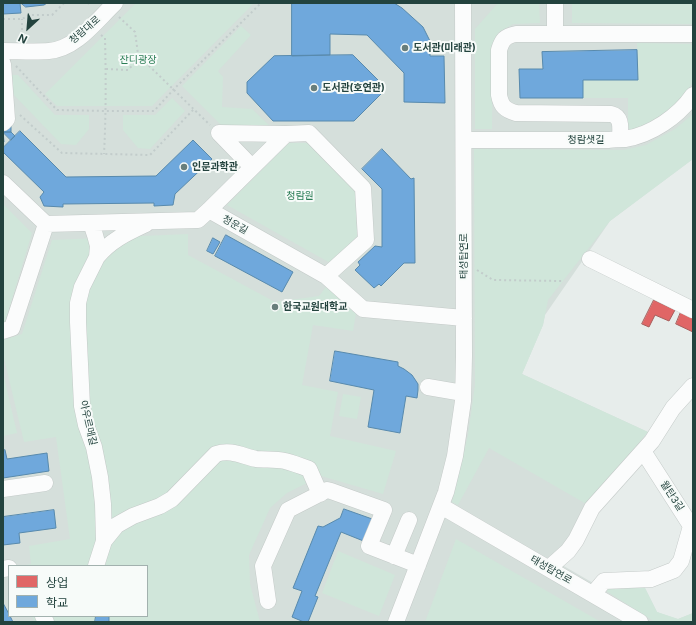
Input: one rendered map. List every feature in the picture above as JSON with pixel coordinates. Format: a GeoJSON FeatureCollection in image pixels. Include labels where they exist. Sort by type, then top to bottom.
{"type":"FeatureCollection","features":[{"type":"Feature","properties":{"kind":"street","name":"태성탑연로"},"geometry":{"type":"LineString","coordinates":[[396,622],[446,492],[455,456],[463,401],[463,3]]}},
{"type":"Feature","properties":{"kind":"street"},"geometry":{"type":"LineString","coordinates":[[554,3],[555,34]]}},
{"type":"Feature","properties":{"kind":"street","name":"청람대로"},"geometry":{"type":"LineString","coordinates":[[3,51],[13,59],[64,47],[77,40],[112,5]]}},
{"type":"Feature","properties":{"kind":"street"},"geometry":{"type":"LineString","coordinates":[[620,139],[620,122],[616,115],[516,113],[507,110],[500,101],[499,50],[501,43],[510,35],[524,34],[693,34]]}},
{"type":"Feature","properties":{"kind":"street"},"geometry":{"type":"LineString","coordinates":[[3,123],[7,119],[6,102],[13,59]]}},
{"type":"Feature","properties":{"kind":"street","name":"청람샛길"},"geometry":{"type":"LineString","coordinates":[[464,140],[626,139],[642,134],[670,119],[690,100],[693,95]]}},
{"type":"Feature","properties":{"kind":"street"},"geometry":{"type":"LineString","coordinates":[[522,113],[523,140]]}},
{"type":"Feature","properties":{"kind":"street"},"geometry":{"type":"LineString","coordinates":[[219,133],[309,133],[363,188],[366,240],[326,276]]}},
{"type":"Feature","properties":{"kind":"street"},"geometry":{"type":"LineString","coordinates":[[219,133],[252,167]]}},
{"type":"Feature","properties":{"kind":"street"},"geometry":{"type":"LineString","coordinates":[[3,183],[46,224],[198,220],[286,134]]}},
{"type":"Feature","properties":{"kind":"street","name":"청운길"},"geometry":{"type":"LineString","coordinates":[[209,210],[326,276],[363,309],[464,318]]}},
{"type":"Feature","properties":{"kind":"street","name":"아우르메길"},"geometry":{"type":"LineString","coordinates":[[96,565],[104,541],[104,522],[100,477],[94,447],[86,425],[82,406],[78,303],[82,287],[97,257],[105,248],[132,230],[153,221]]}},
{"type":"Feature","properties":{"kind":"street"},"geometry":{"type":"LineString","coordinates":[[91,223],[98,246],[97,257]]}},
{"type":"Feature","properties":{"kind":"street"},"geometry":{"type":"LineString","coordinates":[[3,331],[12,328],[46,224]]}},
{"type":"Feature","properties":{"kind":"street"},"geometry":{"type":"LineString","coordinates":[[590,259],[693,310]]}},
{"type":"Feature","properties":{"kind":"street"},"geometry":{"type":"LineString","coordinates":[[549,568],[568,551],[576,540],[592,508],[652,441],[673,408],[693,386]]}},
{"type":"Feature","properties":{"kind":"street"},"geometry":{"type":"LineString","coordinates":[[428,387],[463,393]]}},
{"type":"Feature","properties":{"kind":"street"},"geometry":{"type":"LineString","coordinates":[[104,541],[124,520],[160,506],[172,499],[216,454],[224,451],[260,460],[284,461],[309,469],[320,494]]}},
{"type":"Feature","properties":{"kind":"street","name":"월탄3길"},"geometry":{"type":"LineString","coordinates":[[593,594],[604,581],[651,579],[674,570],[681,561],[691,526],[643,451]]}},
{"type":"Feature","properties":{"kind":"street"},"geometry":{"type":"LineString","coordinates":[[3,489],[45,483]]}},
{"type":"Feature","properties":{"kind":"street"},"geometry":{"type":"LineString","coordinates":[[268,601],[263,566],[288,510],[327,490],[384,510],[369,546],[418,565]]}},
{"type":"Feature","properties":{"kind":"street","name":"태성탑연로"},"geometry":{"type":"LineString","coordinates":[[441,506],[640,622]]}},
{"type":"Feature","properties":{"kind":"street"},"geometry":{"type":"LineString","coordinates":[[394,556],[409,520]]}},
{"type":"Feature","properties":{"kind":"path"},"geometry":{"type":"LineString","coordinates":[[3,19],[22,19],[29,14],[52,15],[64,3]]}},
{"type":"Feature","properties":{"kind":"path"},"geometry":{"type":"LineString","coordinates":[[22,19],[13,59],[57,110],[154,111],[174,89],[261,3]]}},
{"type":"Feature","properties":{"kind":"path"},"geometry":{"type":"LineString","coordinates":[[112,5],[135,32],[138,54],[140,57],[219,133]]}},
{"type":"Feature","properties":{"kind":"path"},"geometry":{"type":"LineString","coordinates":[[92,26],[105,38],[106,111],[104,154]]}},
{"type":"Feature","properties":{"kind":"path"},"geometry":{"type":"LineString","coordinates":[[106,69],[128,70],[140,57]]}},
{"type":"Feature","properties":{"kind":"path"},"geometry":{"type":"LineString","coordinates":[[6,102],[62,153],[150,155],[194,109]]}},
{"type":"Feature","properties":{"kind":"path"},"geometry":{"type":"LineString","coordinates":[[464,269],[474,269],[493,280],[562,281]]}},
{"type":"Feature","properties":{"kind":"shaded area","name":"한국교원대학교"},"geometry":{"type":"Polygon","coordinates":[[[3,3],[693,3],[693,159],[610,221],[545,315],[543,325],[522,374],[648,432],[588,505],[555,561],[600,587],[643,584],[657,612],[678,619],[693,613],[693,622],[3,622],[3,3]]]}},
{"type":"Feature","properties":{"kind":"green space","name":"잔디광장"},"geometry":{"type":"Polygon","coordinates":[[[136,3],[254,3],[152,106],[57,106],[45,94],[136,3]]]}},
{"type":"Feature","properties":{"kind":"green space"},"geometry":{"type":"Polygon","coordinates":[[[498,3],[539,3],[540,23],[513,24],[499,32],[493,44],[492,129],[475,129],[475,29],[498,3]]]}},
{"type":"Feature","properties":{"kind":"green space"},"geometry":{"type":"Polygon","coordinates":[[[572,3],[693,3],[693,24],[572,23],[572,3]]]}},
{"type":"Feature","properties":{"kind":"green space"},"geometry":{"type":"Polygon","coordinates":[[[241,26],[251,35],[218,71],[223,77],[222,107],[252,109],[270,126],[221,125],[182,86],[241,26]]]}},
{"type":"Feature","properties":{"kind":"green space"},"geometry":{"type":"Polygon","coordinates":[[[637,43],[690,44],[693,46],[693,82],[672,109],[641,127],[628,130],[628,98],[583,98],[583,80],[638,80],[637,43]]]}},
{"type":"Feature","properties":{"kind":"green space"},"geometry":{"type":"Polygon","coordinates":[[[11,75],[18,75],[55,115],[89,115],[89,129],[76,145],[61,144],[12,93],[11,75]]]}},
{"type":"Feature","properties":{"kind":"green space"},"geometry":{"type":"Polygon","coordinates":[[[172,98],[185,111],[150,149],[138,148],[123,130],[123,115],[155,115],[172,98]]]}},
{"type":"Feature","properties":{"kind":"green space"},"geometry":{"type":"Polygon","coordinates":[[[693,114],[693,159],[610,221],[548,300],[543,325],[522,374],[648,432],[588,505],[489,448],[458,505],[452,502],[468,435],[475,385],[474,149],[624,150],[646,145],[675,129],[693,114]]]}},
{"type":"Feature","properties":{"kind":"green space","name":"청람원"},"geometry":{"type":"Polygon","coordinates":[[[289,143],[308,143],[355,190],[357,236],[332,264],[227,205],[289,143]]]}},
{"type":"Feature","properties":{"kind":"green space"},"geometry":{"type":"Polygon","coordinates":[[[3,204],[32,233],[5,322],[3,323],[3,204]]]}},
{"type":"Feature","properties":{"kind":"green space"},"geometry":{"type":"Polygon","coordinates":[[[188,234],[188,255],[275,302],[319,296],[326,287],[356,313],[353,331],[313,325],[302,385],[338,392],[330,436],[396,451],[383,494],[321,476],[287,493],[270,508],[249,555],[250,584],[260,622],[35,622],[32,617],[148,617],[148,565],[26,565],[31,564],[29,546],[70,539],[56,437],[24,442],[3,354],[3,340],[22,334],[52,240],[188,234]]]}},
{"type":"Feature","properties":{"kind":"green space"},"geometry":{"type":"Polygon","coordinates":[[[3,373],[17,433],[3,436],[3,373]]]}},
{"type":"Feature","properties":{"kind":"green space"},"geometry":{"type":"Polygon","coordinates":[[[343,394],[361,397],[357,419],[339,416],[343,394]]]}},
{"type":"Feature","properties":{"kind":"green space"},"geometry":{"type":"Polygon","coordinates":[[[456,539],[601,622],[425,622],[456,539]]]}},
{"type":"Feature","properties":{"kind":"green space"},"geometry":{"type":"Polygon","coordinates":[[[338,551],[395,575],[379,616],[322,593],[338,551]]]}},
{"type":"Feature","properties":{"kind":"green space"},"geometry":{"type":"Polygon","coordinates":[[[643,584],[657,612],[678,619],[693,613],[693,622],[655,622],[600,587],[643,584]]]}},
{"type":"Feature","properties":{"kind":"building: 상업"},"geometry":{"type":"Polygon","coordinates":[[[654,300],[675,310],[669,321],[655,315],[649,327],[642,324],[654,300]]]}},
{"type":"Feature","properties":{"kind":"building: 상업"},"geometry":{"type":"Polygon","coordinates":[[[681,312],[693,317],[693,332],[676,324],[681,312]]]}},
{"type":"Feature","properties":{"kind":"building: 학교"},"geometry":{"type":"Polygon","coordinates":[[[3,3],[20,3],[21,13],[3,14],[3,3]]]}},
{"type":"Feature","properties":{"kind":"building: 학교"},"geometry":{"type":"Polygon","coordinates":[[[21,3],[47,3],[44,5],[26,7],[21,3]]]}},
{"type":"Feature","properties":{"kind":"building: 학교","name":"도서관(미래관)"},"geometry":{"type":"Polygon","coordinates":[[[292,3],[394,3],[402,8],[423,27],[430,41],[430,56],[444,56],[445,103],[404,102],[404,73],[367,35],[330,34],[330,55],[292,56],[292,3]]]}},
{"type":"Feature","properties":{"kind":"building: 학교"},"geometry":{"type":"Polygon","coordinates":[[[637,50],[638,80],[583,80],[583,98],[520,98],[519,69],[543,69],[542,52],[637,50]]]}},
{"type":"Feature","properties":{"kind":"building: 학교","name":"도서관(호연관)"},"geometry":{"type":"Polygon","coordinates":[[[353,55],[381,83],[381,94],[354,121],[273,121],[247,93],[247,82],[274,56],[353,55]]]}},
{"type":"Feature","properties":{"kind":"building: 학교"},"geometry":{"type":"Polygon","coordinates":[[[11,125],[11,132],[3,132],[3,126],[11,125]]]}},
{"type":"Feature","properties":{"kind":"building: 학교","name":"인문과학관"},"geometry":{"type":"Polygon","coordinates":[[[20,131],[66,177],[156,176],[193,140],[212,159],[175,194],[173,205],[154,206],[154,203],[63,204],[63,207],[44,206],[40,197],[44,192],[3,152],[3,148],[20,131]]]}},
{"type":"Feature","properties":{"kind":"building: 학교"},"geometry":{"type":"Polygon","coordinates":[[[3,132],[11,132],[15,136],[11,140],[3,132]]]}},
{"type":"Feature","properties":{"kind":"building: 학교"},"geometry":{"type":"Polygon","coordinates":[[[382,149],[411,179],[414,178],[415,263],[404,263],[381,286],[379,284],[374,288],[355,270],[360,265],[358,262],[375,246],[382,247],[382,189],[362,169],[382,149]]]}},
{"type":"Feature","properties":{"kind":"building: 학교"},"geometry":{"type":"Polygon","coordinates":[[[226,235],[293,272],[282,292],[215,256],[226,235]]]}},
{"type":"Feature","properties":{"kind":"building: 학교"},"geometry":{"type":"Polygon","coordinates":[[[213,238],[220,242],[213,254],[207,251],[213,238]]]}},
{"type":"Feature","properties":{"kind":"building: 학교"},"geometry":{"type":"Polygon","coordinates":[[[335,351],[398,362],[398,366],[412,375],[418,384],[417,398],[406,396],[400,433],[368,427],[374,390],[330,381],[335,351]]]}},
{"type":"Feature","properties":{"kind":"building: 학교"},"geometry":{"type":"Polygon","coordinates":[[[5,450],[7,459],[47,453],[49,471],[3,478],[3,451],[5,450]]]}},
{"type":"Feature","properties":{"kind":"building: 학교"},"geometry":{"type":"Polygon","coordinates":[[[344,509],[375,520],[366,542],[341,532],[315,596],[318,597],[308,622],[304,622],[292,617],[302,591],[293,588],[318,526],[323,527],[340,518],[344,509]]]}},
{"type":"Feature","properties":{"kind":"building: 학교"},"geometry":{"type":"Polygon","coordinates":[[[54,510],[56,528],[19,533],[20,543],[3,545],[3,517],[54,510]]]}},
{"type":"Feature","properties":{"kind":"building: 학교"},"geometry":{"type":"Polygon","coordinates":[[[3,603],[8,612],[8,617],[10,617],[13,622],[3,622],[3,603]]]}},
{"type":"Feature","properties":{"kind":"building: 학교"},"geometry":{"type":"Polygon","coordinates":[[[96,617],[109,617],[109,622],[95,622],[96,617]]]}},
{"type":"Feature","properties":{"kind":"place","name":"도서관(미래관)"},"geometry":{"type":"Point","coordinates":[405,48]}},
{"type":"Feature","properties":{"kind":"place","name":"도서관(호연관)"},"geometry":{"type":"Point","coordinates":[314,88]}},
{"type":"Feature","properties":{"kind":"place","name":"인문과학관"},"geometry":{"type":"Point","coordinates":[184,167]}},
{"type":"Feature","properties":{"kind":"place","name":"한국교원대학교"},"geometry":{"type":"Point","coordinates":[275,307]}}]}
